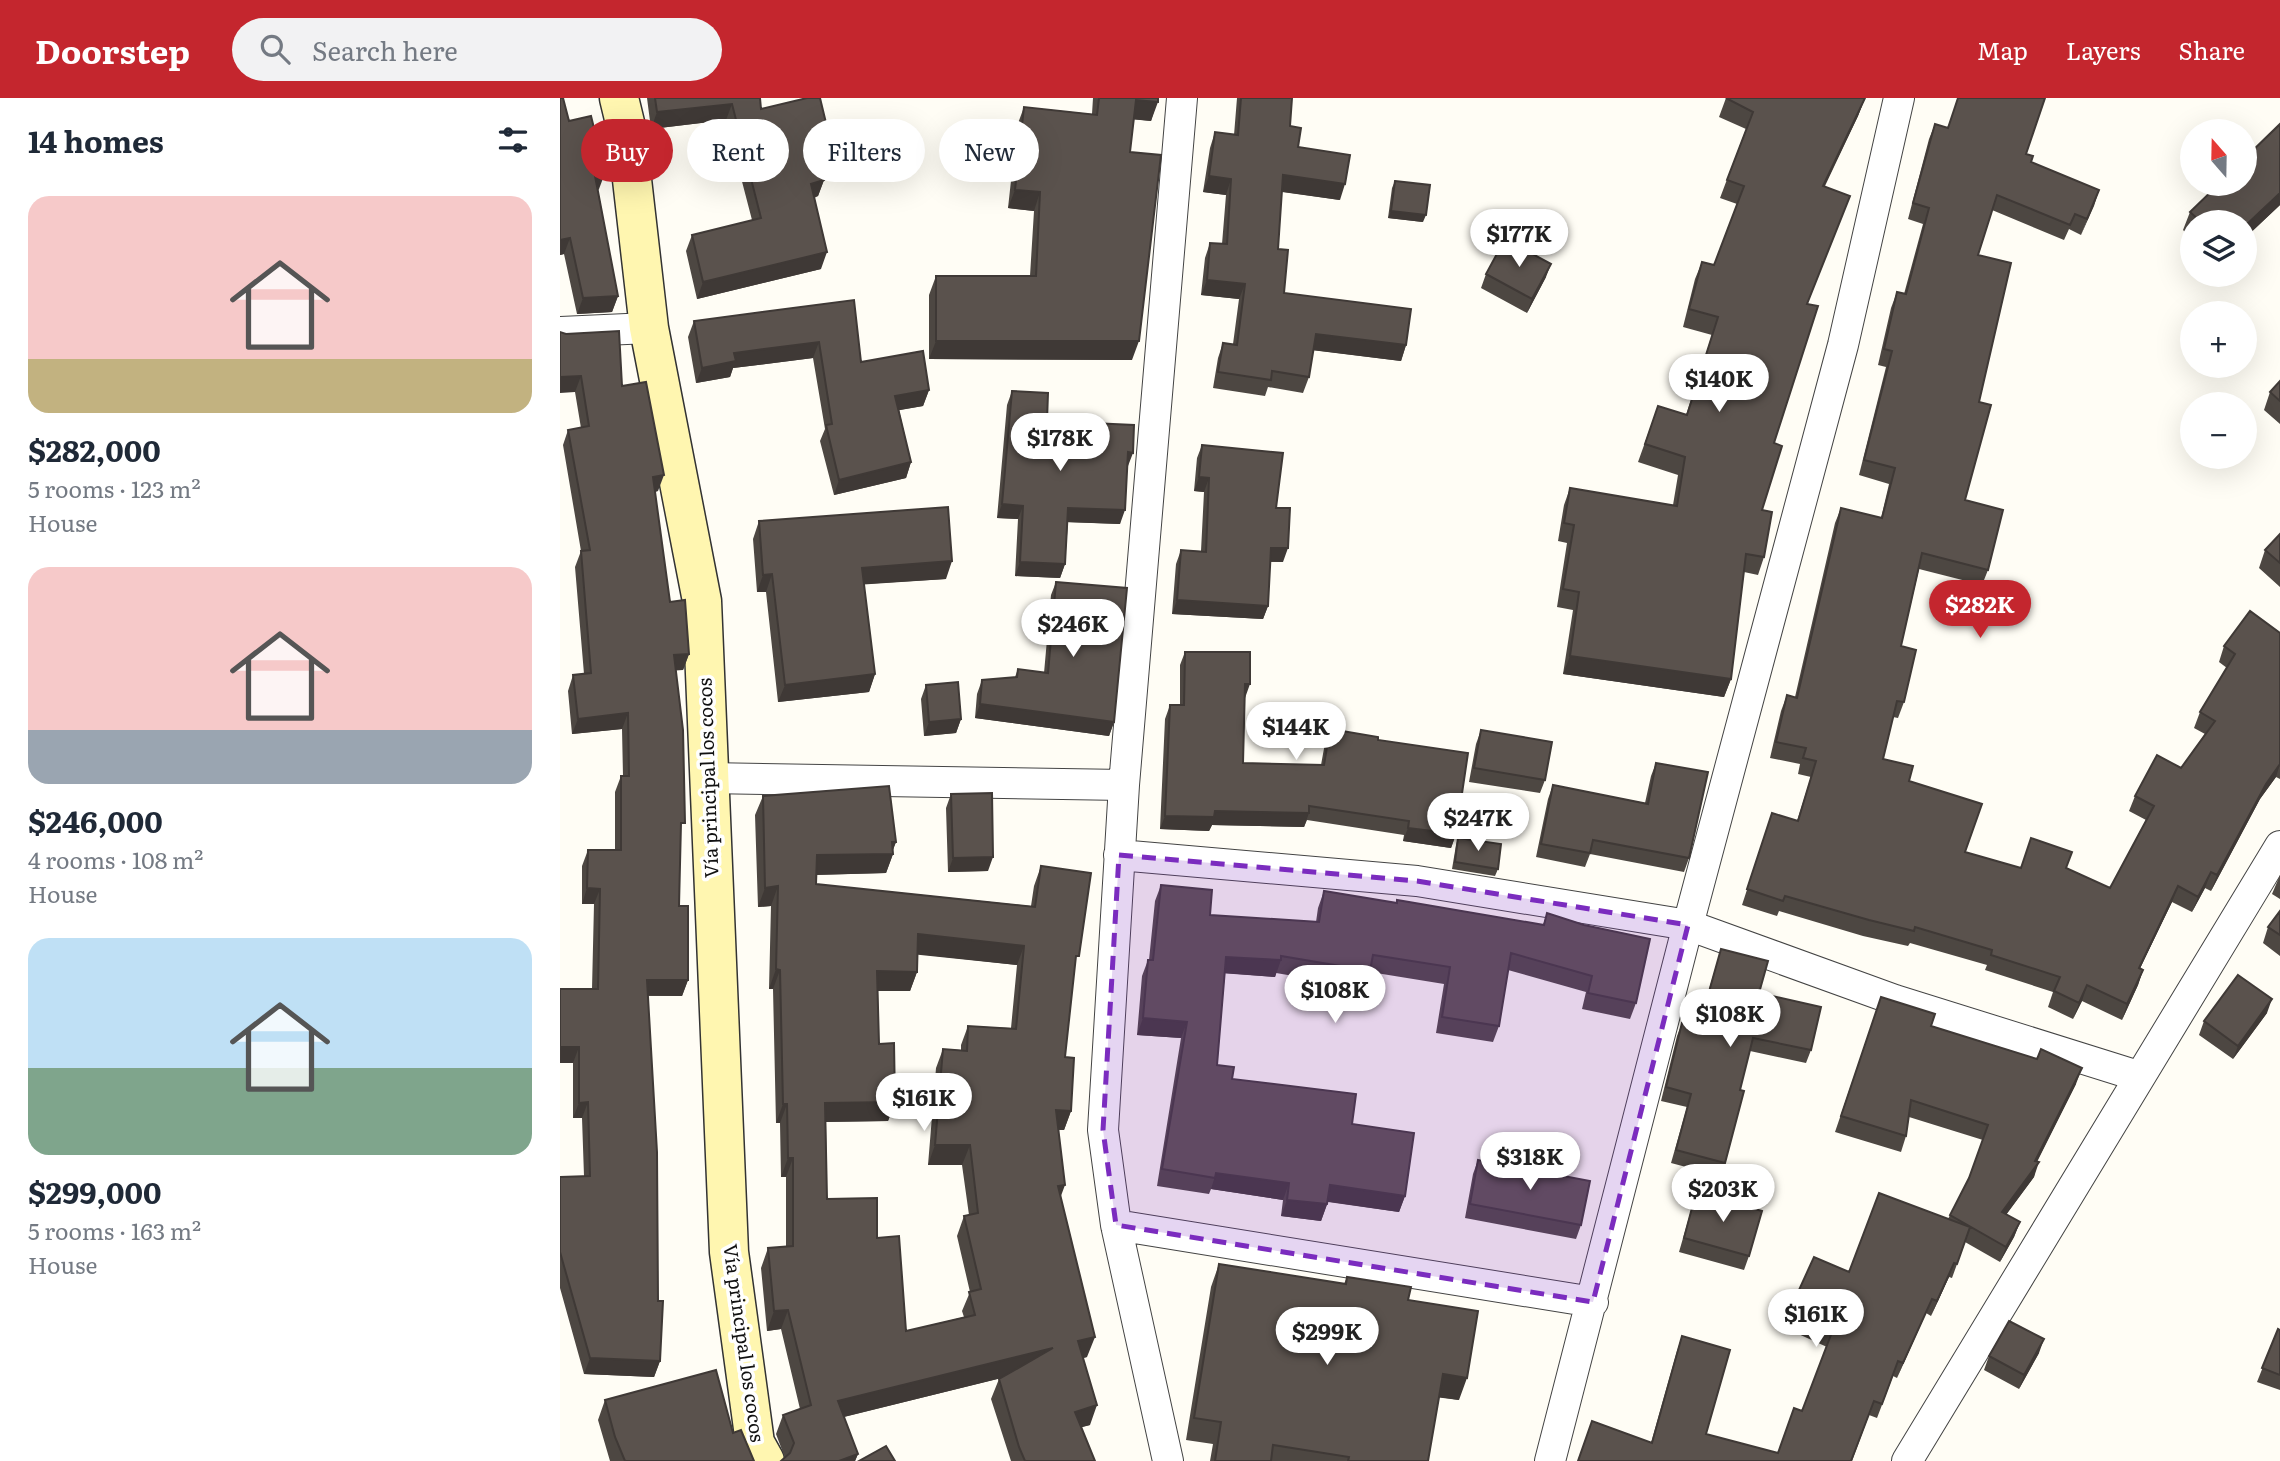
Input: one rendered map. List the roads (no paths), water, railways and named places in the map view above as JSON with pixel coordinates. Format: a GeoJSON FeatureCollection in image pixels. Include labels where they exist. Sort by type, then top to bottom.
{"type":"FeatureCollection","features":[{"type":"Feature","properties":{"kind":"street","name":"Vía principal los cocos"},"geometry":{"type":"LineString","coordinates":[[619,98],[626,127],[649,328],[702,601],[707,778],[729,1252],[755,1443],[765,1461]]}},
{"type":"Feature","properties":{"kind":"street"},"geometry":{"type":"LineString","coordinates":[[1168,1461],[1116,1225],[1103,1130],[1124,785],[1182,98]]}},
{"type":"Feature","properties":{"kind":"street"},"geometry":{"type":"LineString","coordinates":[[1550,1461],[1593,1303],[1688,925],[1843,345],[1899,98]]}},
{"type":"Feature","properties":{"kind":"street"},"geometry":{"type":"LineString","coordinates":[[560,332],[649,328]]}},
{"type":"Feature","properties":{"kind":"street"},"geometry":{"type":"LineString","coordinates":[[707,778],[1124,785]]}},
{"type":"Feature","properties":{"kind":"street"},"geometry":{"type":"LineString","coordinates":[[1907,1461],[2138,1076],[2280,846]]}},
{"type":"Feature","properties":{"kind":"street"},"geometry":{"type":"LineString","coordinates":[[1119,855],[1416,881],[1688,925],[1895,1000],[2138,1076]]}},
{"type":"Feature","properties":{"kind":"street"},"geometry":{"type":"LineString","coordinates":[[1116,1225],[1593,1303]]}}]}
